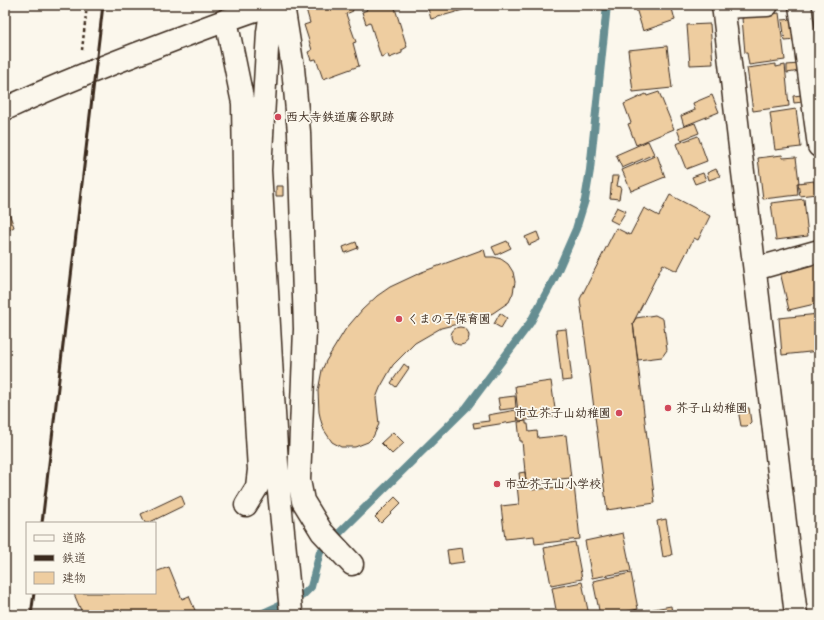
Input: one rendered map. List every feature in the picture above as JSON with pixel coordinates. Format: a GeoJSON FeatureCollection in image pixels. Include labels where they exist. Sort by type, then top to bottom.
{"type":"FeatureCollection","features":[{"type":"Feature","properties":{"kind":"street"},"geometry":{"type":"LineString","coordinates":[[5,109],[36,94],[79,77],[226,20],[271,5],[260,170],[278,482],[290,601]]}},
{"type":"Feature","properties":{"kind":"street"},"geometry":{"type":"LineString","coordinates":[[283,5],[294,68],[299,140],[305,329],[299,480],[303,501],[322,532],[345,557]]}},
{"type":"Feature","properties":{"kind":"street"},"geometry":{"type":"LineString","coordinates":[[767,5],[723,6],[796,615]]}},
{"type":"Feature","properties":{"kind":"street"},"geometry":{"type":"LineString","coordinates":[[800,5],[819,146]]}},
{"type":"Feature","properties":{"kind":"street"},"geometry":{"type":"LineString","coordinates":[[226,20],[243,103],[245,235],[259,470],[257,487],[246,505]]}},
{"type":"Feature","properties":{"kind":"street"},"geometry":{"type":"LineString","coordinates":[[755,269],[819,250]]}},
{"type":"Feature","properties":{"kind":"path"},"geometry":{"type":"LineString","coordinates":[[79,77],[87,5]]}},
{"type":"Feature","properties":{"kind":"building"},"geometry":{"type":"Polygon","coordinates":[[[305,5],[351,5],[353,11],[346,14],[356,42],[353,43],[359,66],[323,79],[316,59],[311,60],[308,52],[312,50],[304,25],[310,23],[305,5]]]}},
{"type":"Feature","properties":{"kind":"building"},"geometry":{"type":"Polygon","coordinates":[[[365,5],[394,5],[407,47],[402,50],[402,53],[389,58],[388,54],[381,57],[370,22],[366,24],[362,12],[367,10],[365,5]]]}},
{"type":"Feature","properties":{"kind":"building"},"geometry":{"type":"Polygon","coordinates":[[[427,5],[469,5],[470,8],[431,19],[427,5]]]}},
{"type":"Feature","properties":{"kind":"building"},"geometry":{"type":"Polygon","coordinates":[[[635,5],[671,5],[675,20],[643,31],[635,5]]]}},
{"type":"Feature","properties":{"kind":"building"},"geometry":{"type":"Polygon","coordinates":[[[779,13],[785,60],[749,65],[747,53],[745,53],[742,18],[779,13]]]}},
{"type":"Feature","properties":{"kind":"building"},"geometry":{"type":"Polygon","coordinates":[[[793,19],[796,40],[785,41],[782,20],[793,19]]]}},
{"type":"Feature","properties":{"kind":"building"},"geometry":{"type":"Polygon","coordinates":[[[710,24],[713,64],[690,65],[687,25],[710,24]]]}},
{"type":"Feature","properties":{"kind":"building"},"geometry":{"type":"Polygon","coordinates":[[[667,46],[672,88],[633,92],[628,50],[667,46]]]}},
{"type":"Feature","properties":{"kind":"building"},"geometry":{"type":"Polygon","coordinates":[[[776,64],[776,67],[785,65],[789,106],[753,111],[747,68],[776,64]]]}},
{"type":"Feature","properties":{"kind":"building"},"geometry":{"type":"Polygon","coordinates":[[[799,64],[800,71],[787,73],[787,65],[799,64]]]}},
{"type":"Feature","properties":{"kind":"building"},"geometry":{"type":"Polygon","coordinates":[[[659,92],[674,129],[636,145],[628,124],[631,123],[624,104],[646,94],[647,96],[659,92]]]}},
{"type":"Feature","properties":{"kind":"building"},"geometry":{"type":"Polygon","coordinates":[[[712,95],[719,112],[684,126],[681,116],[695,110],[693,103],[712,95]]]}},
{"type":"Feature","properties":{"kind":"building"},"geometry":{"type":"Polygon","coordinates":[[[802,95],[803,102],[794,103],[793,96],[802,95]]]}},
{"type":"Feature","properties":{"kind":"building"},"geometry":{"type":"Polygon","coordinates":[[[796,109],[801,147],[775,150],[770,113],[796,109]]]}},
{"type":"Feature","properties":{"kind":"building"},"geometry":{"type":"Polygon","coordinates":[[[695,123],[699,133],[681,140],[677,129],[695,123]]]}},
{"type":"Feature","properties":{"kind":"building"},"geometry":{"type":"Polygon","coordinates":[[[698,136],[707,161],[686,169],[676,144],[698,136]]]}},
{"type":"Feature","properties":{"kind":"building"},"geometry":{"type":"Polygon","coordinates":[[[648,141],[654,154],[622,168],[616,155],[648,141]]]}},
{"type":"Feature","properties":{"kind":"building"},"geometry":{"type":"Polygon","coordinates":[[[657,155],[665,177],[631,191],[622,170],[657,155]]]}},
{"type":"Feature","properties":{"kind":"building"},"geometry":{"type":"Polygon","coordinates":[[[782,155],[783,158],[796,157],[799,183],[797,183],[798,195],[763,199],[758,158],[782,155]]]}},
{"type":"Feature","properties":{"kind":"building"},"geometry":{"type":"Polygon","coordinates":[[[716,169],[720,176],[709,180],[707,173],[716,169]]]}},
{"type":"Feature","properties":{"kind":"building"},"geometry":{"type":"Polygon","coordinates":[[[703,173],[706,180],[695,184],[692,177],[703,173]]]}},
{"type":"Feature","properties":{"kind":"building"},"geometry":{"type":"Polygon","coordinates":[[[612,176],[619,176],[617,186],[621,187],[619,199],[610,198],[612,176]]]}},
{"type":"Feature","properties":{"kind":"building"},"geometry":{"type":"Polygon","coordinates":[[[814,181],[816,194],[800,196],[798,183],[814,181]]]}},
{"type":"Feature","properties":{"kind":"building"},"geometry":{"type":"Polygon","coordinates":[[[276,186],[283,186],[283,196],[276,196],[276,186]]]}},
{"type":"Feature","properties":{"kind":"building","name":"市立芥子山幼稚園"},"geometry":{"type":"Polygon","coordinates":[[[670,195],[710,216],[698,240],[694,238],[677,271],[663,264],[633,323],[655,503],[607,510],[580,299],[616,228],[630,235],[644,208],[659,216],[670,195]]]}},
{"type":"Feature","properties":{"kind":"building"},"geometry":{"type":"Polygon","coordinates":[[[804,199],[808,236],[776,240],[771,203],[804,199]]]}},
{"type":"Feature","properties":{"kind":"building"},"geometry":{"type":"Polygon","coordinates":[[[5,202],[14,227],[5,232],[5,202]]]}},
{"type":"Feature","properties":{"kind":"building"},"geometry":{"type":"Polygon","coordinates":[[[617,207],[626,211],[618,224],[610,220],[617,207]]]}},
{"type":"Feature","properties":{"kind":"building"},"geometry":{"type":"Polygon","coordinates":[[[537,232],[540,240],[529,245],[525,237],[537,232]]]}},
{"type":"Feature","properties":{"kind":"building"},"geometry":{"type":"Polygon","coordinates":[[[507,241],[511,248],[496,255],[492,247],[507,241]]]}},
{"type":"Feature","properties":{"kind":"building"},"geometry":{"type":"Polygon","coordinates":[[[356,242],[358,248],[345,253],[343,247],[356,242]]]}},
{"type":"Feature","properties":{"kind":"building"},"geometry":{"type":"Polygon","coordinates":[[[484,249],[486,257],[501,259],[508,264],[513,272],[515,282],[513,293],[509,302],[493,313],[482,318],[441,328],[415,343],[393,365],[380,388],[376,398],[379,424],[373,437],[368,442],[355,447],[341,447],[332,442],[324,430],[321,421],[318,391],[322,370],[345,330],[362,310],[377,296],[390,287],[422,272],[484,249]]]}},
{"type":"Feature","properties":{"kind":"building"},"geometry":{"type":"Polygon","coordinates":[[[817,263],[819,270],[819,303],[789,310],[780,272],[817,263]]]}},
{"type":"Feature","properties":{"kind":"building"},"geometry":{"type":"Polygon","coordinates":[[[500,313],[507,318],[501,328],[494,324],[500,313]]]}},
{"type":"Feature","properties":{"kind":"building"},"geometry":{"type":"Polygon","coordinates":[[[819,314],[819,351],[782,355],[779,318],[819,314]]]}},
{"type":"Feature","properties":{"kind":"building"},"geometry":{"type":"Polygon","coordinates":[[[655,315],[663,319],[667,350],[662,357],[638,360],[633,323],[636,318],[655,315]]]}},
{"type":"Feature","properties":{"kind":"building"},"geometry":{"type":"Polygon","coordinates":[[[460,327],[466,330],[469,336],[466,342],[460,345],[454,342],[451,336],[454,330],[460,327]]]}},
{"type":"Feature","properties":{"kind":"building"},"geometry":{"type":"Polygon","coordinates":[[[566,329],[572,380],[562,381],[556,330],[566,329]]]}},
{"type":"Feature","properties":{"kind":"building"},"geometry":{"type":"Polygon","coordinates":[[[404,364],[409,368],[396,387],[391,383],[404,364]]]}},
{"type":"Feature","properties":{"kind":"building"},"geometry":{"type":"Polygon","coordinates":[[[551,381],[556,416],[519,421],[515,386],[551,381]]]}},
{"type":"Feature","properties":{"kind":"building"},"geometry":{"type":"Polygon","coordinates":[[[515,396],[516,408],[500,410],[498,398],[515,396]]]}},
{"type":"Feature","properties":{"kind":"building"},"geometry":{"type":"Polygon","coordinates":[[[743,407],[749,408],[751,422],[747,426],[741,426],[738,410],[743,407]]]}},
{"type":"Feature","properties":{"kind":"building"},"geometry":{"type":"Polygon","coordinates":[[[516,410],[518,421],[474,428],[473,423],[489,421],[488,415],[516,410]]]}},
{"type":"Feature","properties":{"kind":"building"},"geometry":{"type":"Polygon","coordinates":[[[526,421],[529,432],[537,431],[538,438],[566,435],[571,478],[526,482],[522,441],[520,441],[518,422],[526,421]]]}},
{"type":"Feature","properties":{"kind":"building"},"geometry":{"type":"Polygon","coordinates":[[[393,432],[404,443],[392,454],[381,443],[393,432]]]}},
{"type":"Feature","properties":{"kind":"building"},"geometry":{"type":"Polygon","coordinates":[[[525,472],[526,481],[520,482],[519,473],[525,472]]]}},
{"type":"Feature","properties":{"kind":"building"},"geometry":{"type":"Polygon","coordinates":[[[532,483],[532,490],[574,485],[580,539],[535,544],[534,536],[505,539],[501,506],[519,504],[517,485],[532,483]]]}},
{"type":"Feature","properties":{"kind":"building"},"geometry":{"type":"Polygon","coordinates":[[[181,495],[185,505],[150,522],[145,522],[141,514],[181,495]]]}},
{"type":"Feature","properties":{"kind":"building"},"geometry":{"type":"Polygon","coordinates":[[[395,497],[401,503],[381,523],[375,517],[395,497]]]}},
{"type":"Feature","properties":{"kind":"building"},"geometry":{"type":"Polygon","coordinates":[[[666,519],[672,555],[663,557],[657,521],[666,519]]]}},
{"type":"Feature","properties":{"kind":"building"},"geometry":{"type":"Polygon","coordinates":[[[623,533],[631,571],[592,578],[585,541],[623,533]]]}},
{"type":"Feature","properties":{"kind":"building"},"geometry":{"type":"Polygon","coordinates":[[[575,542],[582,579],[551,585],[544,548],[575,542]]]}},
{"type":"Feature","properties":{"kind":"building"},"geometry":{"type":"Polygon","coordinates":[[[462,548],[464,562],[449,564],[447,550],[462,548]]]}},
{"type":"Feature","properties":{"kind":"building"},"geometry":{"type":"Polygon","coordinates":[[[169,567],[182,599],[189,596],[197,615],[83,615],[74,594],[156,594],[156,572],[169,567]]]}},
{"type":"Feature","properties":{"kind":"building"},"geometry":{"type":"Polygon","coordinates":[[[631,573],[638,609],[610,615],[600,615],[593,581],[631,573]]]}},
{"type":"Feature","properties":{"kind":"building"},"geometry":{"type":"Polygon","coordinates":[[[582,582],[589,615],[557,615],[552,588],[582,582]]]}},
{"type":"Feature","properties":{"kind":"building"},"geometry":{"type":"Polygon","coordinates":[[[671,606],[672,613],[661,615],[619,615],[671,606]]]}},
{"type":"Feature","properties":{"kind":"waterway"},"geometry":{"type":"LineString","coordinates":[[259,615],[303,595],[311,587],[320,552],[467,407],[530,323],[555,277],[576,229],[585,200],[590,170],[607,5]]}},
{"type":"Feature","properties":{"kind":"railway"},"geometry":{"type":"LineString","coordinates":[[42,522],[103,5]]}},
{"type":"Feature","properties":{"kind":"railway"},"geometry":{"type":"LineString","coordinates":[[31,615],[34,594]]}},
{"type":"Feature","properties":{"kind":"place","name":"西大寺鉄道廣谷駅跡"},"geometry":{"type":"Point","coordinates":[278,117]}},
{"type":"Feature","properties":{"kind":"place","name":"くまの子保育園"},"geometry":{"type":"Point","coordinates":[399,319]}},
{"type":"Feature","properties":{"kind":"place","name":"芥子山幼稚園"},"geometry":{"type":"Point","coordinates":[668,408]}},
{"type":"Feature","properties":{"kind":"place","name":"市立芥子山幼稚園"},"geometry":{"type":"Point","coordinates":[619,413]}},
{"type":"Feature","properties":{"kind":"place","name":"市立芥子山小学校"},"geometry":{"type":"Point","coordinates":[497,484]}}]}
